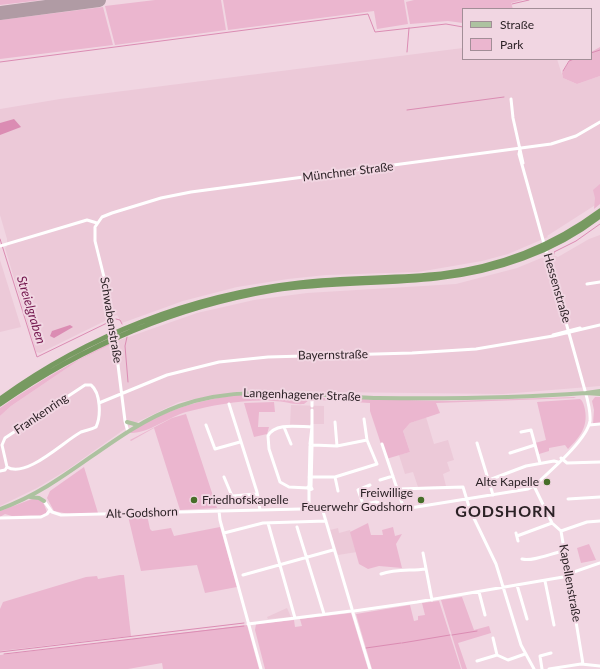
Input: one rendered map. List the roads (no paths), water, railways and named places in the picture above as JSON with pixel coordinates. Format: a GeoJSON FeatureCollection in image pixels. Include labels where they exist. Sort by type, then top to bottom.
{"type":"FeatureCollection","features":[{"type":"Feature","properties":{"kind":"highway"},"geometry":{"type":"LineString","coordinates":[[0,399],[42,371],[98,340],[150,318],[190,305],[243,292],[292,284],[424,275],[481,267],[517,256],[544,245],[600,211]]}},
{"type":"Feature","properties":{"kind":"highway"},"geometry":{"type":"LineString","coordinates":[[0,404],[38,378],[83,352],[137,328],[191,309],[244,296],[289,288],[424,279],[476,272],[503,265],[535,253],[568,237],[600,216]]}},
{"type":"Feature","properties":{"kind":"main road","name":"Langenhagener Straße"},"geometry":{"type":"LineString","coordinates":[[586,393],[600,390]]}},
{"type":"Feature","properties":{"kind":"main road","name":"Langenhagener Straße"},"geometry":{"type":"LineString","coordinates":[[0,509],[40,492],[129,430],[179,406],[225,395],[274,393],[447,399],[512,398],[586,393],[600,394]]}},
{"type":"Feature","properties":{"kind":"main road"},"geometry":{"type":"LineString","coordinates":[[127,422],[139,425]]}},
{"type":"Feature","properties":{"kind":"main road"},"geometry":{"type":"LineString","coordinates":[[40,492],[43,501]]}},
{"type":"Feature","properties":{"kind":"main road"},"geometry":{"type":"LineString","coordinates":[[29,497],[43,501]]}},
{"type":"Feature","properties":{"kind":"street","name":"Hessenstraße"},"geometry":{"type":"LineString","coordinates":[[512,99],[513,118],[528,182],[586,393],[590,415],[589,425]]}},
{"type":"Feature","properties":{"kind":"street","name":"Münchner Straße"},"geometry":{"type":"LineString","coordinates":[[97,223],[102,217],[112,213],[157,199],[191,192],[520,149],[561,141],[582,133],[600,122]]}},
{"type":"Feature","properties":{"kind":"street"},"geometry":{"type":"LineString","coordinates":[[2,246],[87,220],[97,223]]}},
{"type":"Feature","properties":{"kind":"street","name":"Schwabenstraße"},"geometry":{"type":"LineString","coordinates":[[97,223],[94,231],[94,238],[105,278],[116,344],[125,417],[129,430]]}},
{"type":"Feature","properties":{"kind":"street"},"geometry":{"type":"LineString","coordinates":[[588,284],[600,282]]}},
{"type":"Feature","properties":{"kind":"street","name":"Bayernstraße"},"geometry":{"type":"LineString","coordinates":[[122,393],[185,369],[237,359],[458,351],[494,347],[549,337],[569,331],[600,325]]}},
{"type":"Feature","properties":{"kind":"street","name":"Frankenring"},"geometry":{"type":"LineString","coordinates":[[7,468],[2,445],[4,440],[56,403],[88,384],[95,388],[99,403]]}},
{"type":"Feature","properties":{"kind":"street"},"geometry":{"type":"LineString","coordinates":[[0,471],[7,468],[13,469],[29,467],[81,432],[94,428],[97,424],[99,403],[122,393]]}},
{"type":"Feature","properties":{"kind":"street"},"geometry":{"type":"LineString","coordinates":[[310,508],[312,395]]}},
{"type":"Feature","properties":{"kind":"street"},"geometry":{"type":"LineString","coordinates":[[228,404],[257,494],[260,510]]}},
{"type":"Feature","properties":{"kind":"street","name":"Schwabenstraße"},"geometry":{"type":"LineString","coordinates":[[125,417],[129,430]]}},
{"type":"Feature","properties":{"kind":"street"},"geometry":{"type":"LineString","coordinates":[[310,477],[335,477],[377,464],[367,440],[364,418]]}},
{"type":"Feature","properties":{"kind":"street"},"geometry":{"type":"LineString","coordinates":[[335,422],[338,446]]}},
{"type":"Feature","properties":{"kind":"street"},"geometry":{"type":"LineString","coordinates":[[589,425],[600,424]]}},
{"type":"Feature","properties":{"kind":"street"},"geometry":{"type":"LineString","coordinates":[[206,425],[215,449],[240,442]]}},
{"type":"Feature","properties":{"kind":"street","name":"Alt-Godshorn"},"geometry":{"type":"LineString","coordinates":[[50,510],[55,514],[62,515],[349,507],[379,502],[404,509],[493,495],[528,489],[534,486],[584,436],[589,425]]}},
{"type":"Feature","properties":{"kind":"street"},"geometry":{"type":"LineString","coordinates":[[310,488],[289,488],[280,482],[269,449],[268,436],[271,431],[284,427],[312,427]]}},
{"type":"Feature","properties":{"kind":"street"},"geometry":{"type":"LineString","coordinates":[[284,427],[291,444]]}},
{"type":"Feature","properties":{"kind":"street"},"geometry":{"type":"LineString","coordinates":[[521,432],[530,429],[540,463]]}},
{"type":"Feature","properties":{"kind":"street"},"geometry":{"type":"LineString","coordinates":[[311,445],[338,446],[367,440]]}},
{"type":"Feature","properties":{"kind":"street"},"geometry":{"type":"LineString","coordinates":[[477,443],[493,495]]}},
{"type":"Feature","properties":{"kind":"street"},"geometry":{"type":"LineString","coordinates":[[382,444],[404,509]]}},
{"type":"Feature","properties":{"kind":"street"},"geometry":{"type":"LineString","coordinates":[[510,453],[535,445]]}},
{"type":"Feature","properties":{"kind":"street"},"geometry":{"type":"LineString","coordinates":[[562,458],[567,463],[600,462]]}},
{"type":"Feature","properties":{"kind":"street"},"geometry":{"type":"LineString","coordinates":[[489,480],[526,466],[554,461],[558,462]]}},
{"type":"Feature","properties":{"kind":"street"},"geometry":{"type":"LineString","coordinates":[[380,480],[393,476]]}},
{"type":"Feature","properties":{"kind":"street"},"geometry":{"type":"LineString","coordinates":[[224,477],[232,496],[257,494]]}},
{"type":"Feature","properties":{"kind":"street"},"geometry":{"type":"LineString","coordinates":[[335,477],[338,491]]}},
{"type":"Feature","properties":{"kind":"street"},"geometry":{"type":"LineString","coordinates":[[364,504],[358,490],[370,485]]}},
{"type":"Feature","properties":{"kind":"street"},"geometry":{"type":"LineString","coordinates":[[398,489],[462,486],[470,510],[496,564],[525,654],[534,669]]}},
{"type":"Feature","properties":{"kind":"street","name":"Kapellenstraße"},"geometry":{"type":"LineString","coordinates":[[534,486],[552,523],[561,531],[582,669]]}},
{"type":"Feature","properties":{"kind":"street"},"geometry":{"type":"LineString","coordinates":[[568,499],[600,497],[600,504]]}},
{"type":"Feature","properties":{"kind":"street"},"geometry":{"type":"LineString","coordinates":[[0,518],[42,516],[47,514],[50,510],[43,501]]}},
{"type":"Feature","properties":{"kind":"street"},"geometry":{"type":"LineString","coordinates":[[322,508],[333,550],[370,669]]}},
{"type":"Feature","properties":{"kind":"street"},"geometry":{"type":"LineString","coordinates":[[219,511],[261,669]]}},
{"type":"Feature","properties":{"kind":"street"},"geometry":{"type":"LineString","coordinates":[[224,533],[268,523],[326,521]]}},
{"type":"Feature","properties":{"kind":"street"},"geometry":{"type":"LineString","coordinates":[[561,531],[587,522],[600,521]]}},
{"type":"Feature","properties":{"kind":"street"},"geometry":{"type":"LineString","coordinates":[[268,523],[294,618]]}},
{"type":"Feature","properties":{"kind":"street"},"geometry":{"type":"LineString","coordinates":[[518,541],[516,535],[552,523]]}},
{"type":"Feature","properties":{"kind":"street"},"geometry":{"type":"LineString","coordinates":[[297,527],[324,614]]}},
{"type":"Feature","properties":{"kind":"street"},"geometry":{"type":"LineString","coordinates":[[243,575],[333,550]]}},
{"type":"Feature","properties":{"kind":"street"},"geometry":{"type":"LineString","coordinates":[[522,559],[544,557],[549,553],[564,551]]}},
{"type":"Feature","properties":{"kind":"street"},"geometry":{"type":"LineString","coordinates":[[423,552],[432,600]]}},
{"type":"Feature","properties":{"kind":"street"},"geometry":{"type":"LineString","coordinates":[[248,624],[432,600],[545,581],[568,575],[600,563]]}},
{"type":"Feature","properties":{"kind":"street"},"geometry":{"type":"LineString","coordinates":[[381,574],[397,570],[412,571],[426,569]]}},
{"type":"Feature","properties":{"kind":"street"},"geometry":{"type":"LineString","coordinates":[[545,581],[554,626]]}},
{"type":"Feature","properties":{"kind":"street"},"geometry":{"type":"LineString","coordinates":[[517,585],[527,619]]}},
{"type":"Feature","properties":{"kind":"street"},"geometry":{"type":"LineString","coordinates":[[479,592],[485,615]]}},
{"type":"Feature","properties":{"kind":"street"},"geometry":{"type":"LineString","coordinates":[[493,638],[497,655]]}},
{"type":"Feature","properties":{"kind":"street"},"geometry":{"type":"LineString","coordinates":[[542,669],[540,656],[551,653]]}},
{"type":"Feature","properties":{"kind":"street"},"geometry":{"type":"LineString","coordinates":[[477,661],[497,655],[508,660],[525,654]]}},
{"type":"Feature","properties":{"kind":"street"},"geometry":{"type":"LineString","coordinates":[[549,669],[582,664],[600,666]]}},
{"type":"Feature","properties":{"kind":"waterway"},"geometry":{"type":"LineString","coordinates":[[512,4],[529,0]]}},
{"type":"Feature","properties":{"kind":"waterway"},"geometry":{"type":"LineString","coordinates":[[0,62],[368,14],[375,32],[446,24],[462,27]]}},
{"type":"Feature","properties":{"kind":"waterway"},"geometry":{"type":"LineString","coordinates":[[407,52],[409,28]]}},
{"type":"Feature","properties":{"kind":"waterway"},"geometry":{"type":"LineString","coordinates":[[592,53],[600,50]]}},
{"type":"Feature","properties":{"kind":"waterway"},"geometry":{"type":"LineString","coordinates":[[563,71],[569,61],[572,60]]}},
{"type":"Feature","properties":{"kind":"waterway"},"geometry":{"type":"LineString","coordinates":[[407,110],[504,97]]}},
{"type":"Feature","properties":{"kind":"waterway"},"geometry":{"type":"LineString","coordinates":[[554,254],[554,252],[576,241],[600,224]]}},
{"type":"Feature","properties":{"kind":"waterway","name":"Streielgraben"},"geometry":{"type":"LineString","coordinates":[[0,239],[37,357],[107,323]]}},
{"type":"Feature","properties":{"kind":"waterway","name":"Streielgraben"},"geometry":{"type":"LineString","coordinates":[[116,319],[120,320],[122,324]]}},
{"type":"Feature","properties":{"kind":"waterway","name":"Streielgraben"},"geometry":{"type":"LineString","coordinates":[[127,337],[125,346],[128,382]]}},
{"type":"Feature","properties":{"kind":"waterway"},"geometry":{"type":"LineString","coordinates":[[0,652],[244,623]]}},
{"type":"Feature","properties":{"kind":"waterway"},"geometry":{"type":"LineString","coordinates":[[4,654],[244,626]]}},
{"type":"Feature","properties":{"kind":"waterway"},"geometry":{"type":"LineString","coordinates":[[452,635],[477,631]]}},
{"type":"Feature","properties":{"kind":"waterway"},"geometry":{"type":"LineString","coordinates":[[402,643],[450,635]]}},
{"type":"Feature","properties":{"kind":"waterway"},"geometry":{"type":"LineString","coordinates":[[366,648],[401,643]]}},
{"type":"Feature","properties":{"kind":"place","name":"Alte Kapelle"},"geometry":{"type":"Point","coordinates":[547,482]}},
{"type":"Feature","properties":{"kind":"place","name":"Friedhofskapelle"},"geometry":{"type":"Point","coordinates":[194,500]}},
{"type":"Feature","properties":{"kind":"place","name":"Freiwillige Feuerwehr Godshorn"},"geometry":{"type":"Point","coordinates":[421,500]}},
{"type":"Feature","properties":{"kind":"district","name":"GODSHORN"},"geometry":{"type":"Point","coordinates":[506,512]}}]}
